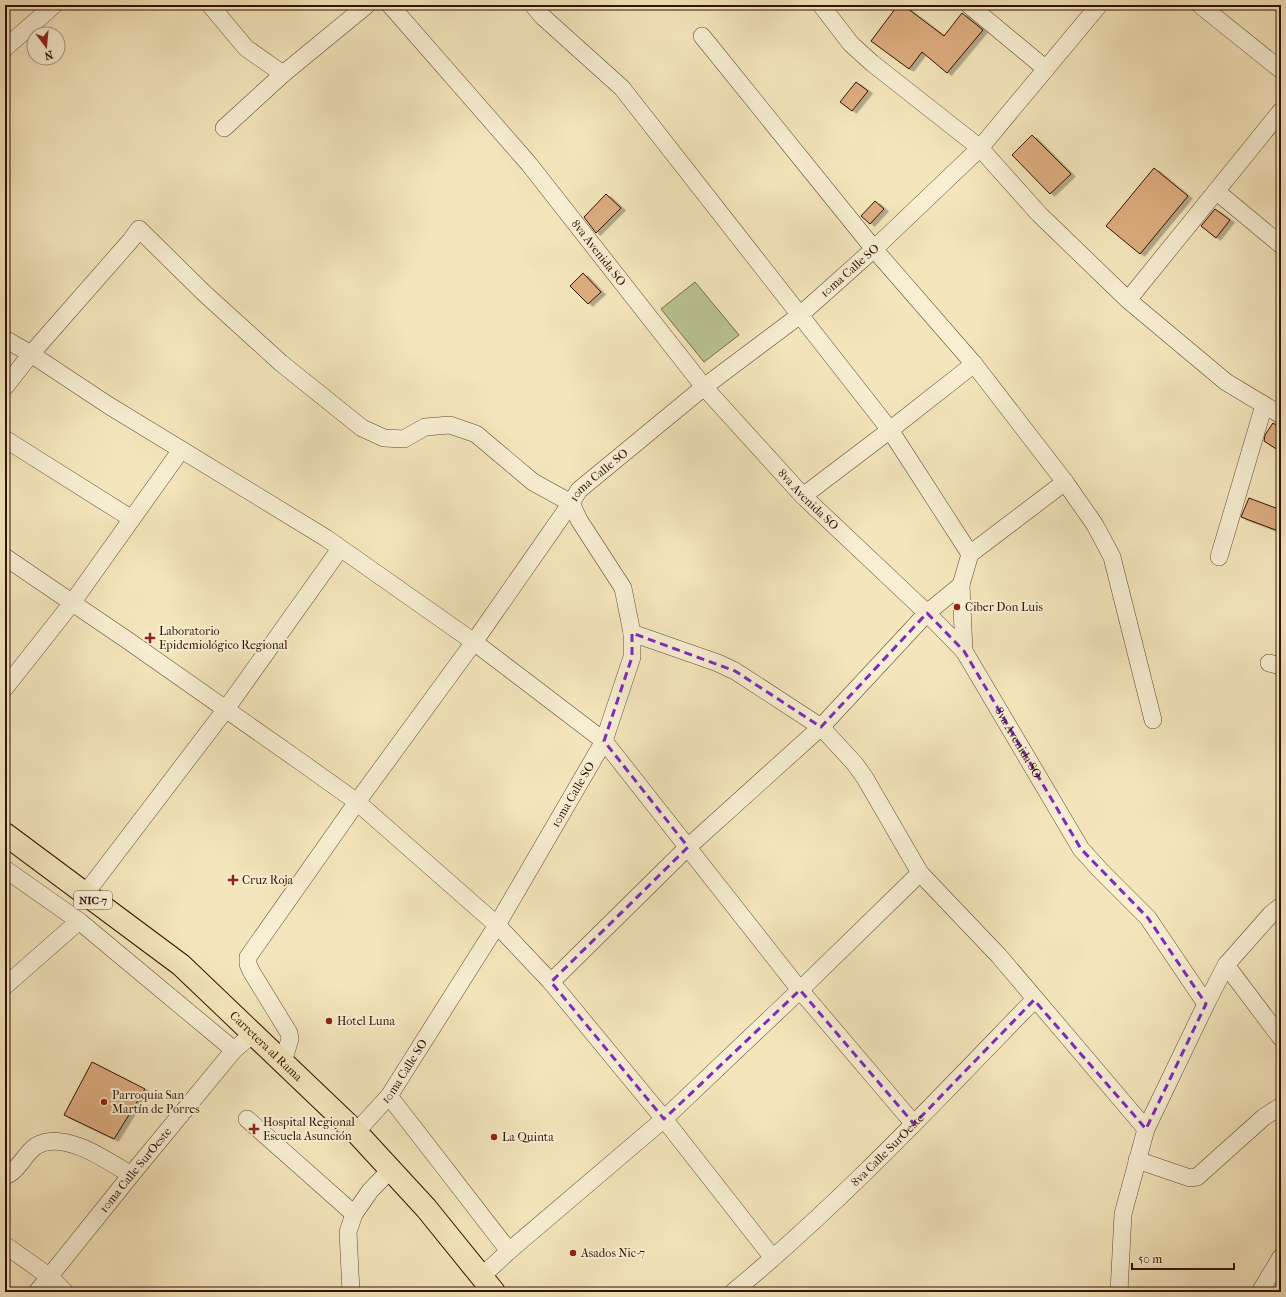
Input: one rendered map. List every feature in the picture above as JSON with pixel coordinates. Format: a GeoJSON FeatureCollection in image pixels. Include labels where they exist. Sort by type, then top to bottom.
{"type":"FeatureCollection","features":[{"type":"Feature","properties":{"kind":"highway","name":"Carretera al Rama"},"geometry":{"type":"LineString","coordinates":[[5,834],[181,965],[254,1033],[356,1132],[391,1169],[426,1208],[488,1284]]}},
{"type":"Feature","properties":{"kind":"street"},"geometry":{"type":"LineString","coordinates":[[5,48],[54,5]]}},
{"type":"Feature","properties":{"kind":"street"},"geometry":{"type":"LineString","coordinates":[[210,5],[246,48],[283,74]]}},
{"type":"Feature","properties":{"kind":"street"},"geometry":{"type":"LineString","coordinates":[[224,128],[283,74],[367,5]]}},
{"type":"Feature","properties":{"kind":"street","name":"8va Avenida SO"},"geometry":{"type":"LineString","coordinates":[[390,5],[529,164],[704,387],[803,496],[964,651],[1081,849],[1100,871],[1148,918],[1206,1004]]}},
{"type":"Feature","properties":{"kind":"street"},"geometry":{"type":"LineString","coordinates":[[533,5],[542,16],[622,88],[890,430],[970,554]]}},
{"type":"Feature","properties":{"kind":"street"},"geometry":{"type":"LineString","coordinates":[[821,5],[851,44],[872,63],[980,148],[1039,214],[1128,300],[1226,382],[1281,415]]}},
{"type":"Feature","properties":{"kind":"street"},"geometry":{"type":"LineString","coordinates":[[969,5],[1046,68]]}},
{"type":"Feature","properties":{"kind":"street","name":"10ma Calle SO"},"geometry":{"type":"LineString","coordinates":[[356,1132],[389,1096],[497,925],[604,741],[632,657],[632,633],[623,588],[579,520],[571,503],[578,490],[704,387],[800,315],[874,249],[980,148],[1099,5]]}},
{"type":"Feature","properties":{"kind":"street"},"geometry":{"type":"LineString","coordinates":[[1200,5],[1281,70]]}},
{"type":"Feature","properties":{"kind":"street"},"geometry":{"type":"LineString","coordinates":[[702,36],[874,249],[974,364],[1065,482],[1095,525],[1112,557],[1153,720]]}},
{"type":"Feature","properties":{"kind":"street"},"geometry":{"type":"LineString","coordinates":[[1128,300],[1281,111]]}},
{"type":"Feature","properties":{"kind":"street"},"geometry":{"type":"LineString","coordinates":[[1216,191],[1281,245]]}},
{"type":"Feature","properties":{"kind":"street"},"geometry":{"type":"LineString","coordinates":[[5,387],[31,354],[139,229],[204,293],[281,363],[362,428],[384,438],[404,439],[425,428],[450,425],[463,429],[476,434],[533,482],[571,503],[474,642],[357,802],[248,957],[248,964],[251,972],[290,1033],[290,1039],[283,1062]]}},
{"type":"Feature","properties":{"kind":"street"},"geometry":{"type":"LineString","coordinates":[[5,339],[31,354],[108,405],[326,538],[474,642],[604,741],[800,990],[914,1124]]}},
{"type":"Feature","properties":{"kind":"street"},"geometry":{"type":"LineString","coordinates":[[803,496],[974,364]]}},
{"type":"Feature","properties":{"kind":"street"},"geometry":{"type":"LineString","coordinates":[[1219,557],[1264,405]]}},
{"type":"Feature","properties":{"kind":"street"},"geometry":{"type":"LineString","coordinates":[[5,439],[132,519]]}},
{"type":"Feature","properties":{"kind":"street"},"geometry":{"type":"LineString","coordinates":[[5,688],[72,603],[181,450]]}},
{"type":"Feature","properties":{"kind":"street"},"geometry":{"type":"LineString","coordinates":[[964,651],[961,585],[970,554],[1065,482]]}},
{"type":"Feature","properties":{"kind":"street"},"geometry":{"type":"LineString","coordinates":[[85,894],[226,709],[340,549]]}},
{"type":"Feature","properties":{"kind":"street"},"geometry":{"type":"LineString","coordinates":[[5,558],[226,709],[357,802],[497,925],[551,982],[664,1119],[774,1258]]}},
{"type":"Feature","properties":{"kind":"street"},"geometry":{"type":"LineString","coordinates":[[551,982],[688,847],[821,727],[927,614],[961,585]]}},
{"type":"Feature","properties":{"kind":"street"},"geometry":{"type":"LineString","coordinates":[[632,633],[726,666],[821,727],[855,764],[865,778],[920,873],[999,956],[1034,1000],[1146,1129]]}},
{"type":"Feature","properties":{"kind":"street"},"geometry":{"type":"LineString","coordinates":[[5,869],[79,921],[234,1050]]}},
{"type":"Feature","properties":{"kind":"street"},"geometry":{"type":"LineString","coordinates":[[488,1284],[509,1251],[664,1119],[800,990],[920,873]]}},
{"type":"Feature","properties":{"kind":"street"},"geometry":{"type":"LineString","coordinates":[[1119,1292],[1123,1214],[1146,1129],[1226,965],[1271,914],[1281,906]]}},
{"type":"Feature","properties":{"kind":"street"},"geometry":{"type":"LineString","coordinates":[[5,986],[79,921]]}},
{"type":"Feature","properties":{"kind":"street"},"geometry":{"type":"LineString","coordinates":[[1226,965],[1281,1038]]}},
{"type":"Feature","properties":{"kind":"street","name":"8va Calle SurOeste"},"geometry":{"type":"LineString","coordinates":[[733,1292],[774,1258],[914,1124],[1034,1000]]}},
{"type":"Feature","properties":{"kind":"street","name":"10ma Calle SurOeste"},"geometry":{"type":"LineString","coordinates":[[37,1292],[234,1050],[254,1033]]}},
{"type":"Feature","properties":{"kind":"street"},"geometry":{"type":"LineString","coordinates":[[389,1096],[509,1251]]}},
{"type":"Feature","properties":{"kind":"street"},"geometry":{"type":"LineString","coordinates":[[1138,1160],[1190,1178],[1197,1177],[1264,1117],[1281,1106]]}},
{"type":"Feature","properties":{"kind":"street"},"geometry":{"type":"LineString","coordinates":[[247,1119],[354,1214]]}},
{"type":"Feature","properties":{"kind":"street"},"geometry":{"type":"LineString","coordinates":[[5,1176],[15,1169],[35,1147],[45,1142],[59,1142],[77,1146],[100,1156],[131,1175]]}},
{"type":"Feature","properties":{"kind":"street"},"geometry":{"type":"LineString","coordinates":[[351,1292],[348,1232],[354,1214],[370,1191],[391,1169]]}},
{"type":"Feature","properties":{"kind":"street"},"geometry":{"type":"LineString","coordinates":[[5,1245],[50,1277],[65,1292]]}},
{"type":"Feature","properties":{"kind":"street"},"geometry":{"type":"LineString","coordinates":[[1260,1292],[1281,1257]]}},
{"type":"Feature","properties":{"kind":"highlighted area"},"geometry":{"type":"Polygon","coordinates":[[[927,613],[964,651],[1081,849],[1148,918],[1206,1004],[1146,1129],[1034,1000],[914,1124],[800,990],[664,1119],[551,982],[688,847],[604,741],[632,657],[632,633],[735,671],[821,727],[927,613]]]}},
{"type":"Feature","properties":{"kind":"green space"},"geometry":{"type":"Polygon","coordinates":[[[695,282],[739,335],[704,362],[661,309],[695,282]]]}},
{"type":"Feature","properties":{"kind":"building"},"geometry":{"type":"Polygon","coordinates":[[[898,5],[903,5],[944,36],[962,13],[983,30],[947,73],[922,52],[909,69],[871,41],[898,5]]]}},
{"type":"Feature","properties":{"kind":"building"},"geometry":{"type":"Polygon","coordinates":[[[856,82],[868,91],[852,111],[840,102],[856,82]]]}},
{"type":"Feature","properties":{"kind":"building"},"geometry":{"type":"Polygon","coordinates":[[[1032,135],[1071,174],[1050,194],[1012,155],[1032,135]]]}},
{"type":"Feature","properties":{"kind":"building"},"geometry":{"type":"Polygon","coordinates":[[[1154,168],[1188,196],[1140,254],[1106,226],[1154,168]]]}},
{"type":"Feature","properties":{"kind":"building"},"geometry":{"type":"Polygon","coordinates":[[[606,194],[621,208],[596,233],[584,217],[606,194]]]}},
{"type":"Feature","properties":{"kind":"building"},"geometry":{"type":"Polygon","coordinates":[[[875,201],[884,209],[870,224],[861,216],[875,201]]]}},
{"type":"Feature","properties":{"kind":"building"},"geometry":{"type":"Polygon","coordinates":[[[1215,209],[1230,220],[1216,238],[1201,226],[1215,209]]]}},
{"type":"Feature","properties":{"kind":"building"},"geometry":{"type":"Polygon","coordinates":[[[583,273],[601,292],[588,304],[570,286],[583,273]]]}},
{"type":"Feature","properties":{"kind":"building"},"geometry":{"type":"Polygon","coordinates":[[[1273,423],[1281,428],[1281,452],[1264,441],[1265,435],[1273,423]]]}},
{"type":"Feature","properties":{"kind":"building"},"geometry":{"type":"Polygon","coordinates":[[[1249,498],[1281,510],[1281,532],[1241,517],[1249,498]]]}},
{"type":"Feature","properties":{"kind":"building","name":"Parroquia San Martín de Porres"},"geometry":{"type":"Polygon","coordinates":[[[92,1062],[145,1089],[114,1139],[64,1115],[92,1062]]]}},
{"type":"Feature","properties":{"kind":"place","name":"Ciber Don Luis"},"geometry":{"type":"Point","coordinates":[957,607]}},
{"type":"Feature","properties":{"kind":"place","name":"Laboratorio Epidemiológico Regional"},"geometry":{"type":"Point","coordinates":[150,638]}},
{"type":"Feature","properties":{"kind":"place","name":"Cruz Roja"},"geometry":{"type":"Point","coordinates":[233,880]}},
{"type":"Feature","properties":{"kind":"place","name":"Hotel Luna"},"geometry":{"type":"Point","coordinates":[329,1021]}},
{"type":"Feature","properties":{"kind":"place","name":"Parroquia San Martín de Porres"},"geometry":{"type":"Point","coordinates":[104,1102]}},
{"type":"Feature","properties":{"kind":"place","name":"Hospital Regional Escuela Asunción"},"geometry":{"type":"Point","coordinates":[254,1129]}},
{"type":"Feature","properties":{"kind":"place","name":"La Quinta"},"geometry":{"type":"Point","coordinates":[494,1137]}},
{"type":"Feature","properties":{"kind":"place","name":"Asados Nic-7"},"geometry":{"type":"Point","coordinates":[573,1253]}}]}
